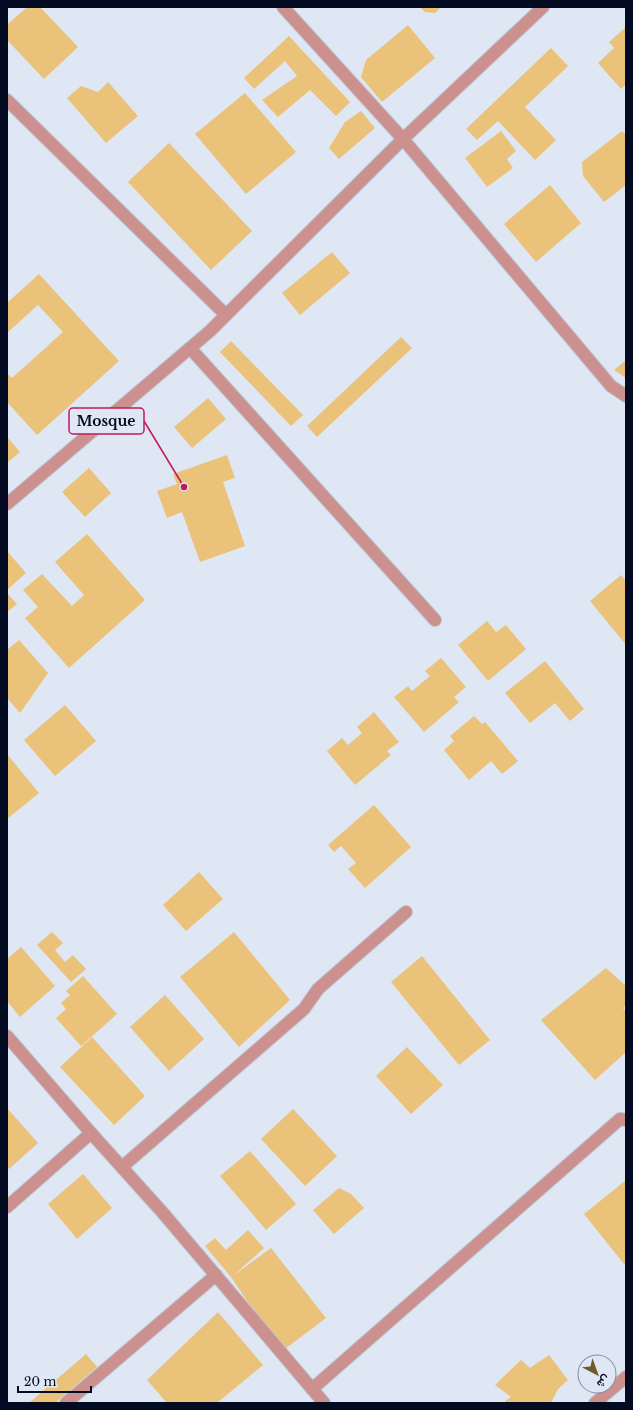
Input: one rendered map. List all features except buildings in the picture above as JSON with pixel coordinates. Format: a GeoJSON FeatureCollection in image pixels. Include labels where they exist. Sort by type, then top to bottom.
{"type":"FeatureCollection","features":[{"type":"Feature","properties":{"kind":"street"},"geometry":{"type":"LineString","coordinates":[[283,7],[403,139],[611,386],[626,396]]}},
{"type":"Feature","properties":{"kind":"street"},"geometry":{"type":"LineString","coordinates":[[7,504],[226,316],[403,139],[543,7]]}},
{"type":"Feature","properties":{"kind":"street"},"geometry":{"type":"LineString","coordinates":[[7,100],[226,316]]}},
{"type":"Feature","properties":{"kind":"street"},"geometry":{"type":"LineString","coordinates":[[190,348],[435,620]]}},
{"type":"Feature","properties":{"kind":"street"},"geometry":{"type":"LineString","coordinates":[[122,1167],[304,1009],[318,989],[406,912]]}},
{"type":"Feature","properties":{"kind":"street"},"geometry":{"type":"LineString","coordinates":[[7,1036],[216,1275],[324,1403]]}},
{"type":"Feature","properties":{"kind":"street"},"geometry":{"type":"LineString","coordinates":[[312,1389],[620,1119],[626,1120]]}},
{"type":"Feature","properties":{"kind":"street"},"geometry":{"type":"LineString","coordinates":[[7,1207],[91,1133]]}},
{"type":"Feature","properties":{"kind":"street"},"geometry":{"type":"LineString","coordinates":[[66,1403],[216,1275]]}},
{"type":"Feature","properties":{"kind":"street"},"geometry":{"type":"LineString","coordinates":[[595,1403],[626,1377]]}},
{"type":"Feature","properties":{"kind":"place","name":"Mosque"},"geometry":{"type":"Point","coordinates":[184,487]}}]}
